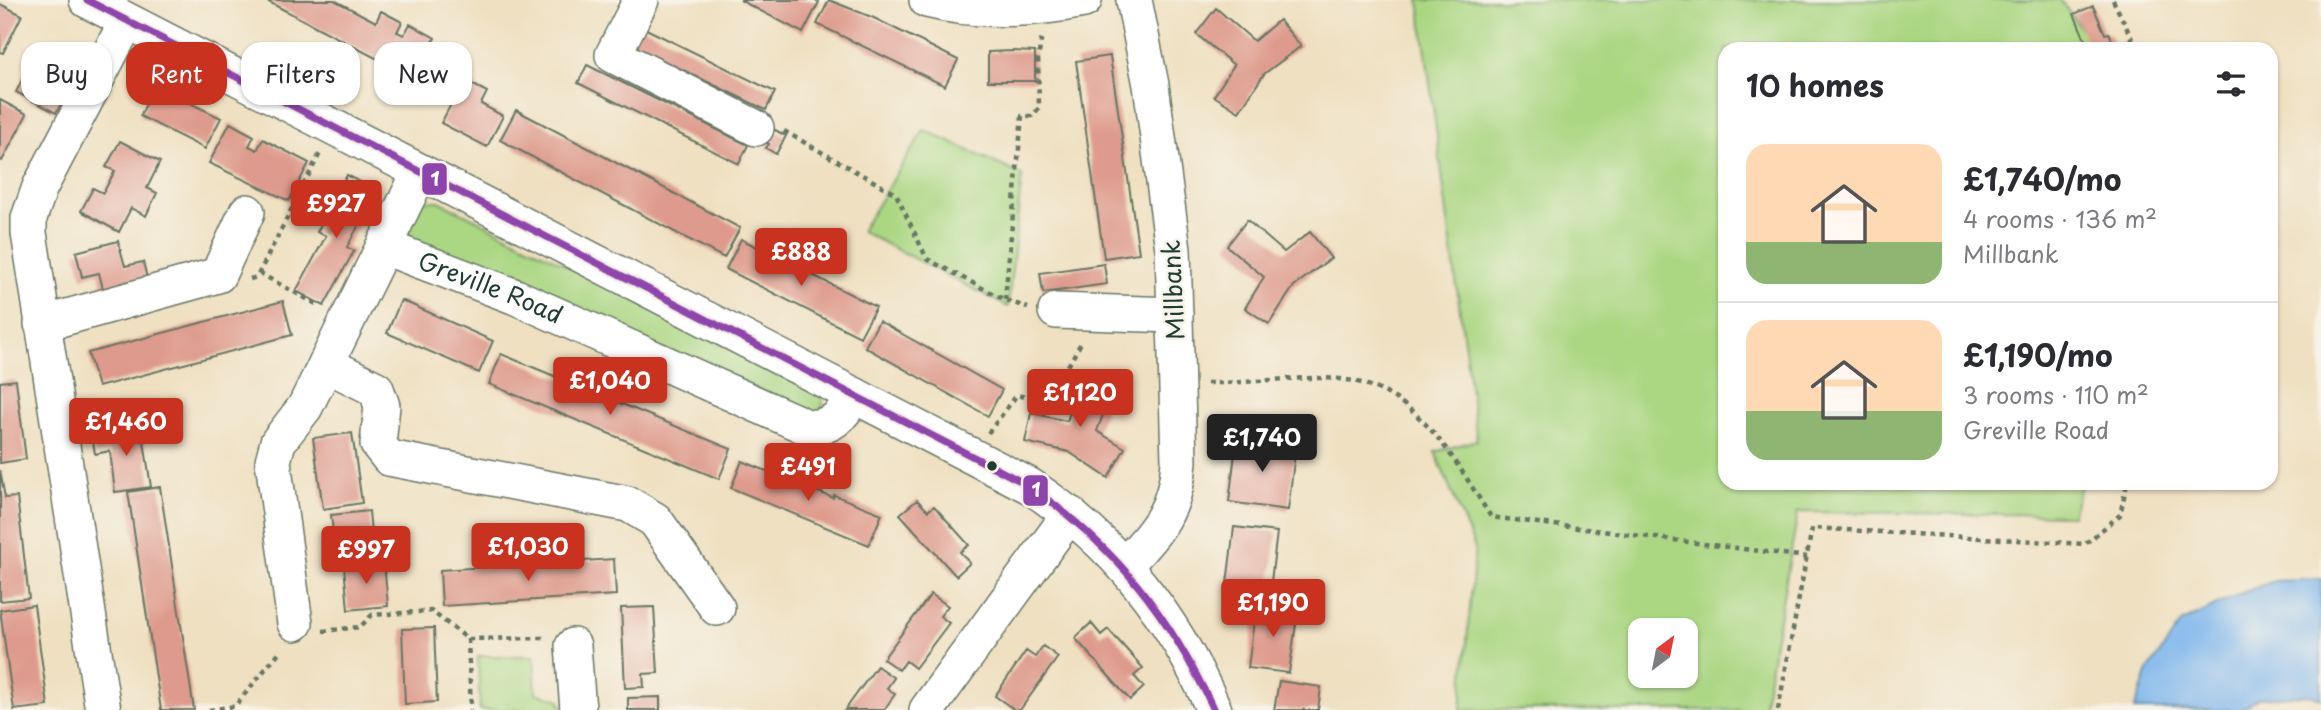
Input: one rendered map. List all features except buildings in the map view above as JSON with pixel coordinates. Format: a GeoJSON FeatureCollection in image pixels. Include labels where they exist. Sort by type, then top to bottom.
{"type":"FeatureCollection","features":[{"type":"Feature","properties":{"kind":"street"},"geometry":{"type":"LineString","coordinates":[[87,0],[1030,486],[1099,538],[1125,565],[1157,606],[1183,648],[1214,710]]}},
{"type":"Feature","properties":{"kind":"street"},"geometry":{"type":"LineString","coordinates":[[641,0],[613,55],[757,128]]}},
{"type":"Feature","properties":{"kind":"street"},"geometry":{"type":"LineString","coordinates":[[927,0],[993,9],[1046,7],[1084,0]]}},
{"type":"Feature","properties":{"kind":"street","name":"Millbank"},"geometry":{"type":"LineString","coordinates":[[1125,565],[1163,522],[1175,495],[1179,461],[1178,382],[1168,205],[1134,0]]}},
{"type":"Feature","properties":{"kind":"street"},"geometry":{"type":"LineString","coordinates":[[103,710],[29,233],[33,203],[127,21]]}},
{"type":"Feature","properties":{"kind":"street"},"geometry":{"type":"LineString","coordinates":[[299,633],[274,454],[281,437],[305,407],[420,172]]}},
{"type":"Feature","properties":{"kind":"street"},"geometry":{"type":"LineString","coordinates":[[42,324],[218,275],[247,212]]}},
{"type":"Feature","properties":{"kind":"street","name":"Greville Road"},"geometry":{"type":"LineString","coordinates":[[384,247],[516,297],[807,427],[829,425],[846,409],[854,395]]}},
{"type":"Feature","properties":{"kind":"street"},"geometry":{"type":"LineString","coordinates":[[1056,311],[1175,315]]}},
{"type":"Feature","properties":{"kind":"street"},"geometry":{"type":"LineString","coordinates":[[326,364],[376,390],[382,406],[379,444],[389,458],[628,504],[655,520],[717,608]]}},
{"type":"Feature","properties":{"kind":"street"},"geometry":{"type":"LineString","coordinates":[[926,710],[1070,514]]}},
{"type":"Feature","properties":{"kind":"street"},"geometry":{"type":"LineString","coordinates":[[573,646],[578,710]]}},
{"type":"Feature","properties":{"kind":"path"},"geometry":{"type":"LineString","coordinates":[[2113,0],[2134,42]]}},
{"type":"Feature","properties":{"kind":"path"},"geometry":{"type":"LineString","coordinates":[[1005,300],[1022,116],[1032,116],[1039,108],[1038,59],[1046,7]]}},
{"type":"Feature","properties":{"kind":"path"},"geometry":{"type":"LineString","coordinates":[[757,128],[761,119],[896,194],[927,259],[1020,307]]}},
{"type":"Feature","properties":{"kind":"path"},"geometry":{"type":"LineString","coordinates":[[259,273],[323,307]]}},
{"type":"Feature","properties":{"kind":"path"},"geometry":{"type":"LineString","coordinates":[[989,431],[1017,395],[1057,405],[1063,375],[1083,340],[1093,335],[1094,312]]}},
{"type":"Feature","properties":{"kind":"path"},"geometry":{"type":"LineString","coordinates":[[1178,382],[1352,381],[1386,393],[1419,417],[1440,440],[1491,517],[1807,557]]}},
{"type":"Feature","properties":{"kind":"path"},"geometry":{"type":"LineString","coordinates":[[1777,710],[1812,528],[2085,544],[2120,515],[2125,490]]}},
{"type":"Feature","properties":{"kind":"path"},"geometry":{"type":"LineString","coordinates":[[209,710],[235,706],[299,633],[360,626],[372,615],[431,611],[468,639],[569,638],[573,646]]}},
{"type":"Feature","properties":{"kind":"path"},"geometry":{"type":"LineString","coordinates":[[468,639],[471,710]]}},
{"type":"Feature","properties":{"kind":"green space"},"geometry":{"type":"Polygon","coordinates":[[[1419,0],[2060,0],[2091,42],[1718,42],[1718,490],[2080,490],[2072,515],[1798,512],[1763,710],[1461,710],[1475,548],[1435,452],[1477,440],[1419,0]]]}},
{"type":"Feature","properties":{"kind":"green space"},"geometry":{"type":"Polygon","coordinates":[[[924,130],[1022,175],[1008,307],[861,231],[924,130]]]}},
{"type":"Feature","properties":{"kind":"green space"},"geometry":{"type":"Polygon","coordinates":[[[415,201],[439,201],[822,394],[823,407],[816,414],[414,245],[406,227],[415,201]]]}},
{"type":"Feature","properties":{"kind":"green space"},"geometry":{"type":"Polygon","coordinates":[[[478,656],[534,656],[536,693],[559,699],[564,710],[480,710],[478,656]]]}},
{"type":"Feature","properties":{"kind":"water"},"geometry":{"type":"Polygon","coordinates":[[[2321,579],[2321,699],[2312,695],[2258,698],[2240,710],[2134,710],[2148,671],[2181,623],[2239,594],[2274,581],[2321,579]]]}},
{"type":"Feature","properties":{"kind":"transit line","name":"1"},"geometry":{"type":"LineString","coordinates":[[87,0],[1030,486],[1089,534],[1137,585],[1178,643],[1214,710]]}}]}
